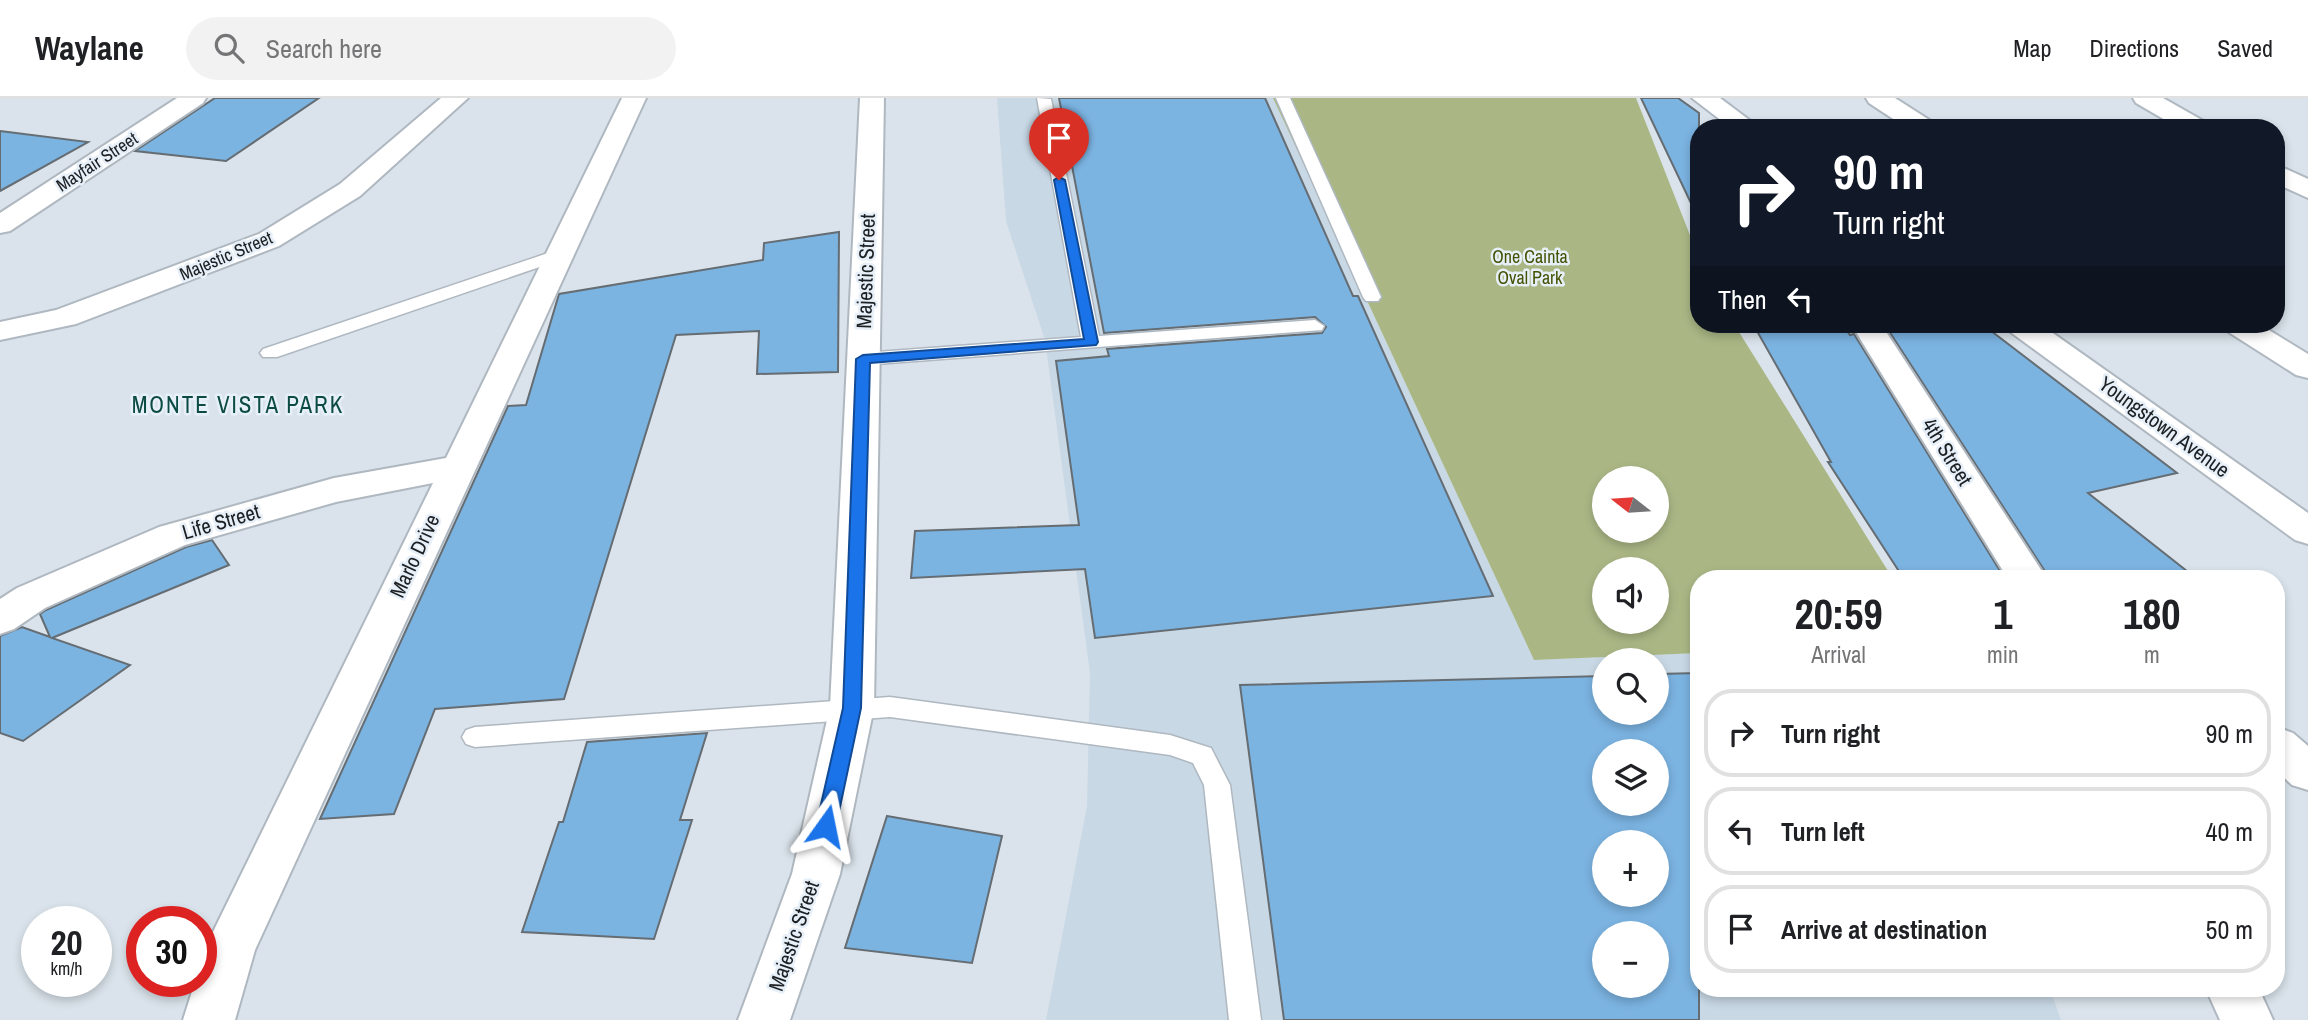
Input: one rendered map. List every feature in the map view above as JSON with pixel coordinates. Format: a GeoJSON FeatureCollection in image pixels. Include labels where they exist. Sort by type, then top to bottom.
{"type":"FeatureCollection","features":[{"type":"Feature","properties":{"kind":"street","name":"Mayfair Street"},"geometry":{"type":"LineString","coordinates":[[0,225],[194,98]]}},
{"type":"Feature","properties":{"kind":"street","name":"Majestic Street"},"geometry":{"type":"LineString","coordinates":[[0,331],[77,313],[269,240],[350,190],[456,98]]}},
{"type":"Feature","properties":{"kind":"street","name":"Marlo Drive"},"geometry":{"type":"LineString","coordinates":[[209,1020],[230,950],[634,98]]}},
{"type":"Feature","properties":{"kind":"street","name":"Majestic Street"},"geometry":{"type":"LineString","coordinates":[[764,1020],[816,874],[852,708],[872,98]]}},
{"type":"Feature","properties":{"kind":"street"},"geometry":{"type":"LineString","coordinates":[[1704,98],[1735,119]]}},
{"type":"Feature","properties":{"kind":"street"},"geometry":{"type":"LineString","coordinates":[[1878,98],[1911,119]]}},
{"type":"Feature","properties":{"kind":"street"},"geometry":{"type":"LineString","coordinates":[[2149,99],[2183,119]]}},
{"type":"Feature","properties":{"kind":"street"},"geometry":{"type":"LineString","coordinates":[[2285,177],[2307,189]]}},
{"type":"Feature","properties":{"kind":"street"},"geometry":{"type":"LineString","coordinates":[[2285,193],[2307,189]]}},
{"type":"Feature","properties":{"kind":"street","name":"4th Street"},"geometry":{"type":"LineString","coordinates":[[1872,333],[2022,570]]}},
{"type":"Feature","properties":{"kind":"street","name":"Youngstown Avenue"},"geometry":{"type":"LineString","coordinates":[[2033,333],[2308,531]]}},
{"type":"Feature","properties":{"kind":"street"},"geometry":{"type":"LineString","coordinates":[[2252,333],[2308,368]]}},
{"type":"Feature","properties":{"kind":"street","name":"Life Street"},"geometry":{"type":"LineString","coordinates":[[0,619],[31,598],[172,536],[334,490],[457,467]]}},
{"type":"Feature","properties":{"kind":"street"},"geometry":{"type":"LineString","coordinates":[[2285,752],[2308,772]]}},
{"type":"Feature","properties":{"kind":"street"},"geometry":{"type":"LineString","coordinates":[[2236,997],[2247,1020]]}},
{"type":"Feature","properties":{"kind":"lane"},"geometry":{"type":"LineString","coordinates":[[1283,98],[1372,297]]}},
{"type":"Feature","properties":{"kind":"lane"},"geometry":{"type":"LineString","coordinates":[[1044,99],[1091,342]]}},
{"type":"Feature","properties":{"kind":"lane"},"geometry":{"type":"LineString","coordinates":[[270,353],[560,254]]}},
{"type":"Feature","properties":{"kind":"lane"},"geometry":{"type":"LineString","coordinates":[[863,359],[1315,326]]}},
{"type":"Feature","properties":{"kind":"lane"},"geometry":{"type":"LineString","coordinates":[[475,737],[890,706],[1170,745],[1202,755],[1217,785],[1245,1020]]}},
{"type":"Feature","properties":{"kind":"shaded area"},"geometry":{"type":"Polygon","coordinates":[[[997,98],[1273,98],[1534,660],[1592,658],[1592,725],[1669,725],[1669,654],[1690,653],[1690,997],[2053,997],[2061,1020],[1046,1020],[1087,806],[1090,673],[1045,340],[1006,221],[997,98]]]}},
{"type":"Feature","properties":{"kind":"green space","name":"One Cainta Oval Park"},"geometry":{"type":"Polygon","coordinates":[[[1273,98],[1636,98],[1690,235],[1690,333],[1740,333],[1887,570],[1690,570],[1690,653],[1669,654],[1669,648],[1592,648],[1592,658],[1534,660],[1273,98]]]}},
{"type":"Feature","properties":{"kind":"building"},"geometry":{"type":"Polygon","coordinates":[[[215,98],[319,98],[226,161],[135,151],[215,98]]]}},
{"type":"Feature","properties":{"kind":"building"},"geometry":{"type":"Polygon","coordinates":[[[1059,98],[1265,98],[1353,296],[1358,296],[1493,596],[1095,638],[1085,569],[911,578],[915,531],[1079,525],[1056,361],[1109,356],[1107,349],[1322,333],[1326,327],[1315,317],[1104,333],[1059,98]]]}},
{"type":"Feature","properties":{"kind":"building"},"geometry":{"type":"Polygon","coordinates":[[[1641,98],[1678,98],[1699,113],[1699,119],[1690,119],[1690,201],[1641,98]]]}},
{"type":"Feature","properties":{"kind":"building"},"geometry":{"type":"Polygon","coordinates":[[[0,131],[88,142],[0,191],[0,131]]]}},
{"type":"Feature","properties":{"kind":"building"},"geometry":{"type":"Polygon","coordinates":[[[839,232],[838,372],[757,374],[759,331],[676,335],[564,699],[435,709],[394,814],[320,819],[508,406],[526,405],[559,294],[763,260],[764,243],[839,232]]]}},
{"type":"Feature","properties":{"kind":"building"},"geometry":{"type":"Polygon","coordinates":[[[1758,333],[1854,334],[1999,570],[1898,570],[1828,462],[1831,462],[1758,333]]]}},
{"type":"Feature","properties":{"kind":"building"},"geometry":{"type":"Polygon","coordinates":[[[1890,333],[1994,333],[2177,473],[2088,493],[2186,570],[2044,570],[1890,333]]]}},
{"type":"Feature","properties":{"kind":"building"},"geometry":{"type":"Polygon","coordinates":[[[212,540],[229,565],[52,638],[130,665],[23,741],[0,733],[0,636],[22,627],[50,637],[40,614],[46,610],[186,547],[212,540]]]}},
{"type":"Feature","properties":{"kind":"building"},"geometry":{"type":"Polygon","coordinates":[[[1690,673],[1690,997],[1699,997],[1699,1020],[1284,1020],[1240,685],[1592,676],[1592,725],[1669,725],[1669,674],[1690,673]]]}},
{"type":"Feature","properties":{"kind":"building"},"geometry":{"type":"Polygon","coordinates":[[[707,733],[680,820],[692,820],[654,939],[522,932],[559,822],[563,822],[587,742],[707,733]]]}},
{"type":"Feature","properties":{"kind":"building"},"geometry":{"type":"Polygon","coordinates":[[[887,816],[1002,836],[972,963],[845,948],[887,816]]]}},
{"type":"Feature","properties":{"kind":"district","name":"MONTE VISTA PARK"},"geometry":{"type":"Point","coordinates":[238,405]}},
{"type":"Feature","properties":{"kind":"route"},"geometry":{"type":"LineString","coordinates":[[826,826],[852,708],[863,359],[1091,342],[1059,180]]}}]}
